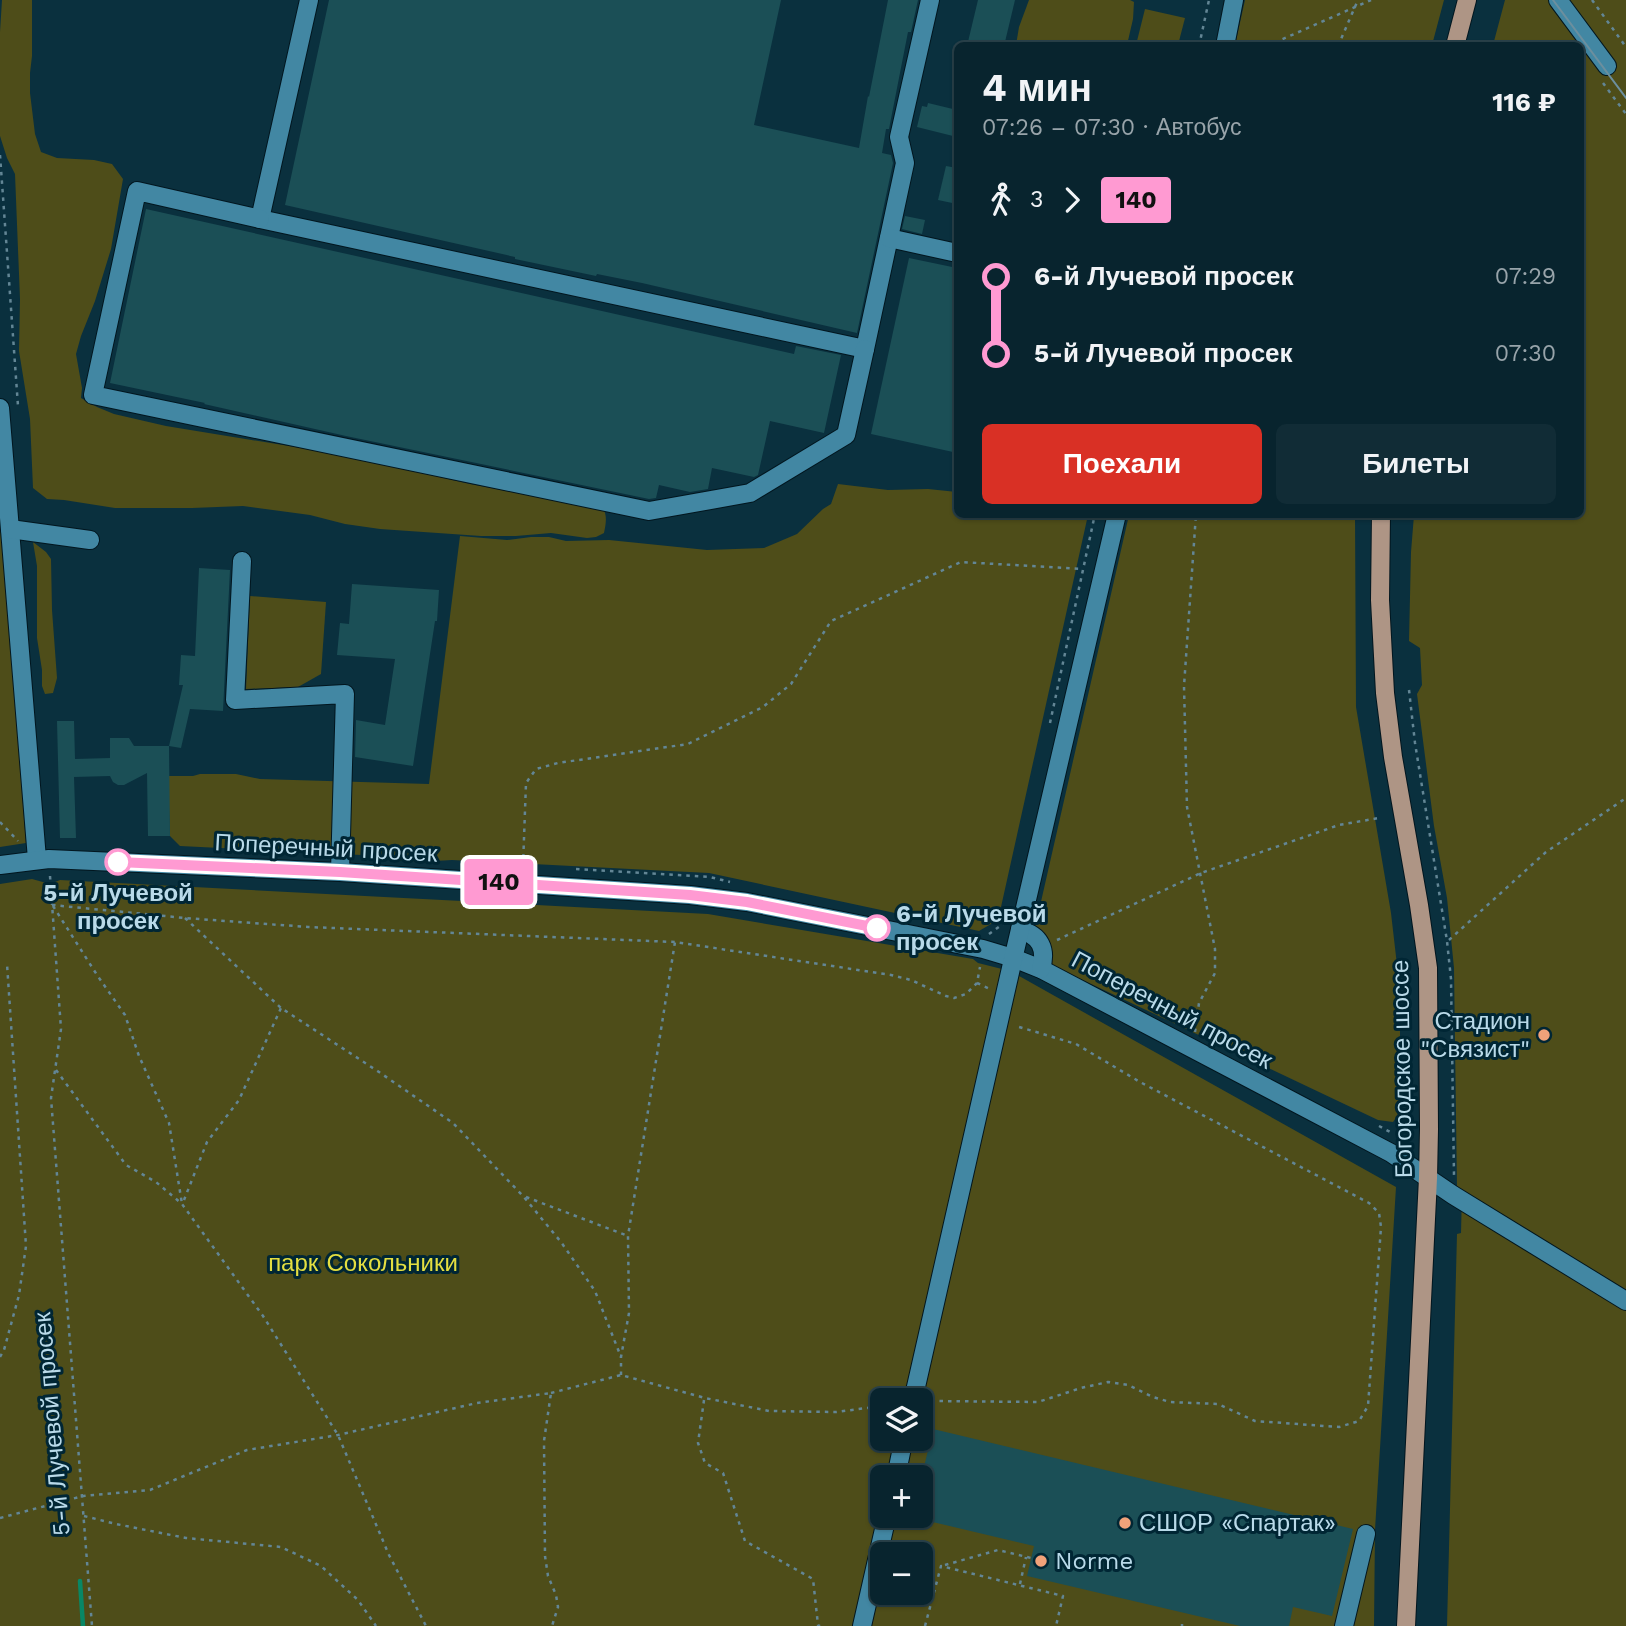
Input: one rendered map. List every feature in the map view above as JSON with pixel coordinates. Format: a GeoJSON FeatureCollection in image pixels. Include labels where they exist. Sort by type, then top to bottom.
{"type":"FeatureCollection","features":[{"type":"Feature","properties":{"kind":"main road"},"geometry":{"type":"LineString","coordinates":[[1456,42],[1467,0]]}},
{"type":"Feature","properties":{"kind":"main road","name":"Богородское шоссе"},"geometry":{"type":"LineString","coordinates":[[1381,518],[1380,600],[1385,693],[1428,968],[1428,1178],[1406,1626]]}},
{"type":"Feature","properties":{"kind":"street"},"geometry":{"type":"LineString","coordinates":[[260,219],[309,0]]}},
{"type":"Feature","properties":{"kind":"street"},"geometry":{"type":"LineString","coordinates":[[865,349],[137,191],[93,396],[649,511],[750,494],[846,435],[865,349],[905,163],[899,137],[930,0]]}},
{"type":"Feature","properties":{"kind":"street"},"geometry":{"type":"LineString","coordinates":[[1226,42],[1234,0]]}},
{"type":"Feature","properties":{"kind":"street"},"geometry":{"type":"LineString","coordinates":[[1558,0],[1607,65]]}},
{"type":"Feature","properties":{"kind":"street"},"geometry":{"type":"LineString","coordinates":[[889,238],[954,252]]}},
{"type":"Feature","properties":{"kind":"street"},"geometry":{"type":"LineString","coordinates":[[0,408],[43,865]]}},
{"type":"Feature","properties":{"kind":"street"},"geometry":{"type":"LineString","coordinates":[[916,1388],[1013,958],[1013,926],[1116,518]]}},
{"type":"Feature","properties":{"kind":"street"},"geometry":{"type":"LineString","coordinates":[[10,529],[90,540]]}},
{"type":"Feature","properties":{"kind":"street"},"geometry":{"type":"LineString","coordinates":[[242,561],[235,700],[345,694],[340,872]]}},
{"type":"Feature","properties":{"kind":"street","name":"Поперечный просек"},"geometry":{"type":"LineString","coordinates":[[0,865],[340,872],[701,896],[747,902],[983,949],[1041,969],[1391,1153],[1626,1301]]}},
{"type":"Feature","properties":{"kind":"street"},"geometry":{"type":"LineString","coordinates":[[1013,926],[1032,933],[1042,946],[1041,969]]}},
{"type":"Feature","properties":{"kind":"street"},"geometry":{"type":"LineString","coordinates":[[862,1626],[884,1528]]}},
{"type":"Feature","properties":{"kind":"street"},"geometry":{"type":"LineString","coordinates":[[1344,1626],[1366,1534]]}},
{"type":"Feature","properties":{"kind":"path"},"geometry":{"type":"LineString","coordinates":[[1200,42],[1209,0]]}},
{"type":"Feature","properties":{"kind":"path"},"geometry":{"type":"LineString","coordinates":[[1340,42],[1358,0]]}},
{"type":"Feature","properties":{"kind":"path"},"geometry":{"type":"LineString","coordinates":[[1276,42],[1371,0]]}},
{"type":"Feature","properties":{"kind":"path"},"geometry":{"type":"LineString","coordinates":[[1592,0],[1626,47]]}},
{"type":"Feature","properties":{"kind":"path"},"geometry":{"type":"LineString","coordinates":[[1048,732],[1094,518]]}},
{"type":"Feature","properties":{"kind":"path"},"geometry":{"type":"LineString","coordinates":[[1195,1034],[1199,1003],[1215,973],[1215,949],[1187,807],[1184,686],[1196,518]]}},
{"type":"Feature","properties":{"kind":"path"},"geometry":{"type":"LineString","coordinates":[[523,867],[526,783],[536,769],[558,763],[688,744],[763,707],[791,684],[831,621],[961,562],[1083,569]]}},
{"type":"Feature","properties":{"kind":"path"},"geometry":{"type":"LineString","coordinates":[[1447,941],[1546,852],[1626,798]]}},
{"type":"Feature","properties":{"kind":"path"},"geometry":{"type":"LineString","coordinates":[[1054,942],[1201,873],[1339,825],[1380,818]]}},
{"type":"Feature","properties":{"kind":"path"},"geometry":{"type":"LineString","coordinates":[[0,822],[23,846]]}},
{"type":"Feature","properties":{"kind":"path","name":"5-й Лучевой просек"},"geometry":{"type":"LineString","coordinates":[[43,865],[50,884],[61,1029],[51,1098],[92,1626]]}},
{"type":"Feature","properties":{"kind":"path"},"geometry":{"type":"LineString","coordinates":[[52,905],[308,927],[675,942],[891,975],[911,980],[954,998],[966,994],[977,983],[981,964]]}},
{"type":"Feature","properties":{"kind":"path"},"geometry":{"type":"LineString","coordinates":[[52,905],[125,1015],[139,1056],[169,1122],[182,1203]]}},
{"type":"Feature","properties":{"kind":"path"},"geometry":{"type":"LineString","coordinates":[[185,918],[281,1008],[453,1123],[523,1196],[561,1242],[595,1291],[621,1357]]}},
{"type":"Feature","properties":{"kind":"path"},"geometry":{"type":"LineString","coordinates":[[985,937],[1013,926]]}},
{"type":"Feature","properties":{"kind":"path"},"geometry":{"type":"LineString","coordinates":[[621,1375],[621,1357],[629,1313],[628,1236],[675,942]]}},
{"type":"Feature","properties":{"kind":"path"},"geometry":{"type":"LineString","coordinates":[[0,1357],[19,1295],[26,1246],[7,964]]}},
{"type":"Feature","properties":{"kind":"path"},"geometry":{"type":"LineString","coordinates":[[977,983],[989,989]]}},
{"type":"Feature","properties":{"kind":"path"},"geometry":{"type":"LineString","coordinates":[[182,1203],[207,1142],[239,1100],[281,1008]]}},
{"type":"Feature","properties":{"kind":"path"},"geometry":{"type":"LineString","coordinates":[[933,1400],[1038,1402],[1108,1382],[1128,1385],[1170,1402],[1218,1404],[1255,1421],[1339,1427],[1359,1421],[1368,1406],[1381,1227],[1379,1213],[1368,1203],[1140,1082],[1076,1044],[999,1023]]}},
{"type":"Feature","properties":{"kind":"path"},"geometry":{"type":"LineString","coordinates":[[55,1069],[126,1165],[156,1182],[182,1203],[263,1316],[338,1435],[389,1555],[426,1626]]}},
{"type":"Feature","properties":{"kind":"path"},"geometry":{"type":"LineString","coordinates":[[523,1196],[628,1236]]}},
{"type":"Feature","properties":{"kind":"path"},"geometry":{"type":"LineString","coordinates":[[0,1518],[83,1496],[150,1490],[247,1450],[338,1435],[477,1403],[551,1393],[621,1375],[705,1398],[769,1411],[836,1412],[870,1408]]}},
{"type":"Feature","properties":{"kind":"path"},"geometry":{"type":"LineString","coordinates":[[551,1393],[544,1441],[544,1556],[558,1607],[552,1626]]}},
{"type":"Feature","properties":{"kind":"path"},"geometry":{"type":"LineString","coordinates":[[705,1398],[698,1443],[705,1463],[723,1473],[745,1541],[813,1579],[820,1626]]}},
{"type":"Feature","properties":{"kind":"path"},"geometry":{"type":"LineString","coordinates":[[84,1516],[186,1538],[281,1547],[321,1566],[358,1600],[376,1626]]}},
{"type":"Feature","properties":{"kind":"path"},"geometry":{"type":"LineString","coordinates":[[941,1566],[998,1550],[1031,1558]]}},
{"type":"Feature","properties":{"kind":"path"},"geometry":{"type":"LineString","coordinates":[[1020,1585],[1026,1557]]}},
{"type":"Feature","properties":{"kind":"path"},"geometry":{"type":"LineString","coordinates":[[941,1566],[1063,1596],[1056,1626]]}},
{"type":"Feature","properties":{"kind":"path"},"geometry":{"type":"LineString","coordinates":[[925,1626],[941,1566]]}},
{"type":"Feature","properties":{"kind":"green space"},"geometry":{"type":"Polygon","coordinates":[[[2,0],[32,0],[30,93],[35,134],[41,152],[57,158],[112,164],[123,179],[111,249],[76,354],[82,388],[81,398],[114,414],[166,426],[344,455],[470,484],[507,491],[527,490],[601,505],[606,515],[604,533],[587,538],[551,533],[481,536],[380,529],[310,515],[243,506],[115,508],[47,499],[33,488],[30,419],[19,351],[20,299],[15,174],[0,136],[2,0]]]}},
{"type":"Feature","properties":{"kind":"green space"},"geometry":{"type":"Polygon","coordinates":[[[1029,0],[1134,2],[1128,42],[1016,42],[1029,0]]]}},
{"type":"Feature","properties":{"kind":"green space"},"geometry":{"type":"Polygon","coordinates":[[[1245,0],[1444,0],[1433,42],[1236,42],[1245,0]]]}},
{"type":"Feature","properties":{"kind":"green space"},"geometry":{"type":"Polygon","coordinates":[[[1505,0],[1626,0],[1626,1626],[1447,1626],[1457,1234],[1461,1233],[1462,1192],[1457,1188],[1454,968],[1447,898],[1434,826],[1417,694],[1422,685],[1420,648],[1409,641],[1414,518],[1584,518],[1584,42],[1494,42],[1505,0]]]}},
{"type":"Feature","properties":{"kind":"green space"},"geometry":{"type":"Polygon","coordinates":[[[1145,9],[1185,18],[1179,42],[1137,42],[1145,9]]]}},
{"type":"Feature","properties":{"kind":"green space"},"geometry":{"type":"Polygon","coordinates":[[[838,484],[888,490],[954,492],[954,518],[1087,518],[999,916],[979,931],[709,873],[452,860],[408,861],[382,856],[180,846],[170,836],[168,776],[236,774],[260,779],[429,784],[460,536],[507,540],[549,537],[566,541],[609,540],[707,550],[764,548],[797,534],[831,504],[838,484]]]}},
{"type":"Feature","properties":{"kind":"green space"},"geometry":{"type":"Polygon","coordinates":[[[0,507],[26,843],[0,847],[0,507]]]}},
{"type":"Feature","properties":{"kind":"green space"},"geometry":{"type":"Polygon","coordinates":[[[1128,518],[1355,518],[1356,707],[1391,913],[1400,991],[1400,1112],[1393,1122],[1378,1120],[1049,964],[1035,928],[1128,518]]]}},
{"type":"Feature","properties":{"kind":"green space"},"geometry":{"type":"Polygon","coordinates":[[[33,542],[51,559],[57,678],[53,693],[45,694],[37,638],[37,566],[33,542]]]}},
{"type":"Feature","properties":{"kind":"green space"},"geometry":{"type":"Polygon","coordinates":[[[250,596],[326,602],[321,674],[298,687],[246,689],[250,596]]]}},
{"type":"Feature","properties":{"kind":"green space","name":"парк Сокольники"},"geometry":{"type":"Polygon","coordinates":[[[32,879],[50,884],[60,880],[708,914],[973,959],[978,963],[1010,971],[1396,1187],[1375,1530],[1374,1626],[0,1626],[0,884],[32,879]]]}},
{"type":"Feature","properties":{"kind":"building"},"geometry":{"type":"Polygon","coordinates":[[[329,0],[781,0],[754,125],[859,148],[888,0],[918,0],[911,32],[908,32],[889,129],[886,129],[882,153],[891,155],[893,163],[857,333],[642,283],[515,259],[285,205],[329,0]]]}},
{"type":"Feature","properties":{"kind":"building"},"geometry":{"type":"Polygon","coordinates":[[[978,0],[1015,0],[1005,42],[968,42],[978,0]]]}},
{"type":"Feature","properties":{"kind":"building"},"geometry":{"type":"Polygon","coordinates":[[[928,103],[954,109],[954,136],[917,127],[922,106],[927,107],[928,103]]]}},
{"type":"Feature","properties":{"kind":"building"},"geometry":{"type":"Polygon","coordinates":[[[946,166],[954,167],[954,203],[938,200],[946,166]]]}},
{"type":"Feature","properties":{"kind":"building"},"geometry":{"type":"Polygon","coordinates":[[[146,209],[794,354],[796,346],[841,355],[824,433],[770,421],[758,475],[754,477],[712,468],[708,489],[690,492],[659,485],[656,498],[649,499],[346,436],[110,383],[146,209]]]}},
{"type":"Feature","properties":{"kind":"building"},"geometry":{"type":"Polygon","coordinates":[[[905,216],[925,220],[922,234],[902,229],[905,216]]]}},
{"type":"Feature","properties":{"kind":"building"},"geometry":{"type":"Polygon","coordinates":[[[909,258],[954,267],[953,452],[871,434],[909,258]]]}},
{"type":"Feature","properties":{"kind":"building"},"geometry":{"type":"Polygon","coordinates":[[[199,568],[230,570],[223,711],[190,709],[181,748],[169,746],[183,685],[179,685],[181,655],[195,656],[199,568]]]}},
{"type":"Feature","properties":{"kind":"building"},"geometry":{"type":"Polygon","coordinates":[[[352,584],[439,590],[437,621],[413,766],[355,757],[356,720],[385,725],[395,659],[337,655],[340,623],[349,624],[352,584]]]}},
{"type":"Feature","properties":{"kind":"building"},"geometry":{"type":"Polygon","coordinates":[[[57,721],[74,721],[75,759],[110,758],[110,738],[129,738],[134,746],[169,746],[170,836],[148,836],[147,773],[124,785],[113,782],[110,776],[74,777],[76,838],[60,838],[57,721]]]}},
{"type":"Feature","properties":{"kind":"building","name":"СШОР «Спартак»"},"geometry":{"type":"Polygon","coordinates":[[[933,1429],[1353,1529],[1332,1616],[1293,1607],[1289,1626],[1240,1626],[1027,1576],[1034,1546],[933,1522],[933,1465],[924,1465],[928,1451],[933,1451],[933,1429]]]}},
{"type":"Feature","properties":{"kind":"waterway"},"geometry":{"type":"LineString","coordinates":[[80,1581],[83,1626]]}},
{"type":"Feature","properties":{"kind":"tram line"},"geometry":{"type":"LineString","coordinates":[[1553,0],[1626,98]]}},
{"type":"Feature","properties":{"kind":"bus line","name":"140"},"geometry":{"type":"LineString","coordinates":[[118,862],[340,872],[690,895],[747,902],[877,928]]}},
{"type":"Feature","properties":{"kind":"place","name":"5-й Лучевой просек"},"geometry":{"type":"Point","coordinates":[118,862]}},
{"type":"Feature","properties":{"kind":"place","name":"6-й Лучевой просек"},"geometry":{"type":"Point","coordinates":[877,928]}},
{"type":"Feature","properties":{"kind":"place","name":"Стадион \"Связист\""},"geometry":{"type":"Point","coordinates":[1544,1035]}},
{"type":"Feature","properties":{"kind":"place","name":"СШОР «Спартак»"},"geometry":{"type":"Point","coordinates":[1125,1523]}},
{"type":"Feature","properties":{"kind":"place","name":"Norme"},"geometry":{"type":"Point","coordinates":[1041,1561]}}]}
